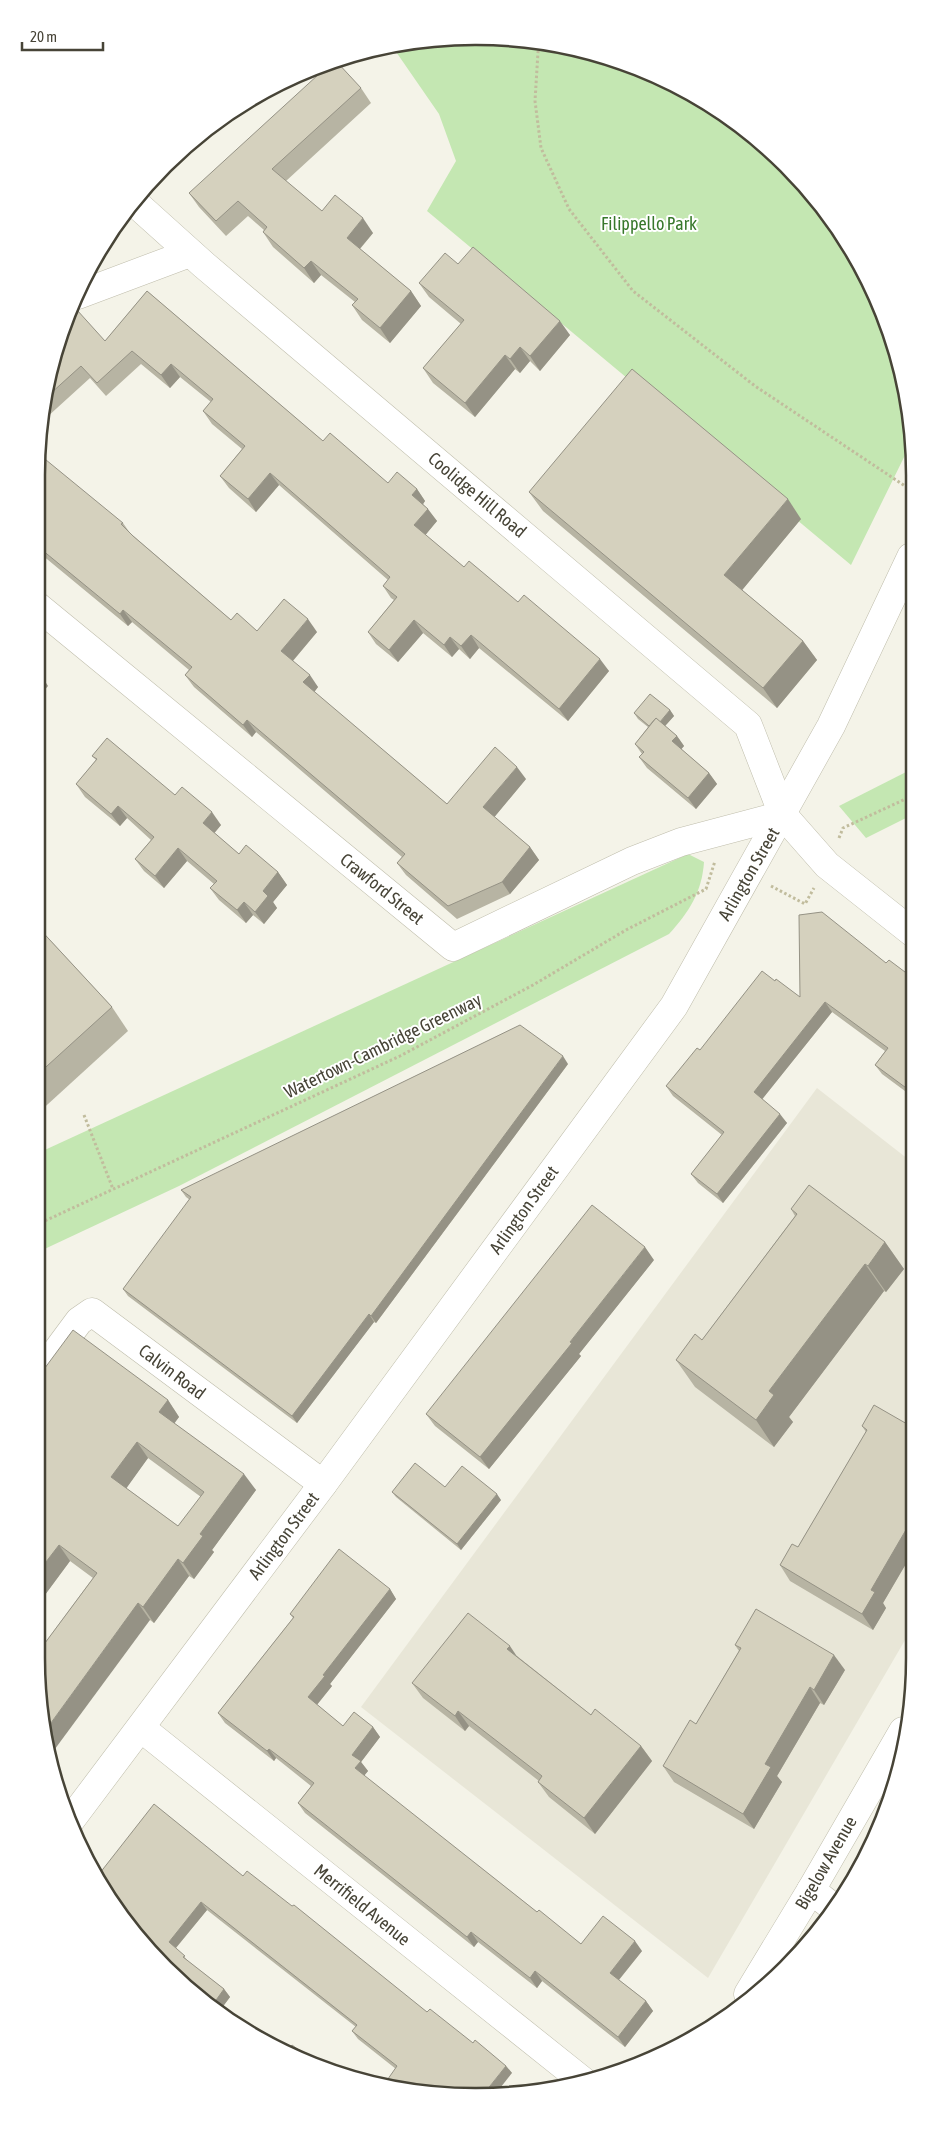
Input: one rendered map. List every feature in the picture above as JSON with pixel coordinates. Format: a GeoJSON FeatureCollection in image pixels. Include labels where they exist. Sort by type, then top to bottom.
{"type":"FeatureCollection","features":[{"type":"Feature","properties":{"kind":"street","name":"Coolidge Hill Road"},"geometry":{"type":"LineString","coordinates":[[139,207],[190,253],[748,725],[783,814],[827,865],[906,928]]}},
{"type":"Feature","properties":{"kind":"street"},"geometry":{"type":"LineString","coordinates":[[86,292],[190,253]]}},
{"type":"Feature","properties":{"kind":"street","name":"Arlington Street"},"geometry":{"type":"LineString","coordinates":[[75,1814],[323,1484],[674,1006],[831,726],[906,568]]}},
{"type":"Feature","properties":{"kind":"street","name":"Crawford Street"},"geometry":{"type":"LineString","coordinates":[[45,612],[454,947],[632,862],[681,842],[783,814]]}},
{"type":"Feature","properties":{"kind":"street","name":"Calvin Road"},"geometry":{"type":"LineString","coordinates":[[45,1367],[80,1321],[92,1312],[323,1484]]}},
{"type":"Feature","properties":{"kind":"street","name":"Merrifield Avenue"},"geometry":{"type":"LineString","coordinates":[[141,1728],[576,2076]]}},
{"type":"Feature","properties":{"kind":"street","name":"Bigelow Avenue"},"geometry":{"type":"LineString","coordinates":[[752,1987],[811,1890],[899,1737]]}},
{"type":"Feature","properties":{"kind":"street"},"geometry":{"type":"LineString","coordinates":[[811,1890],[828,1904]]}},
{"type":"Feature","properties":{"kind":"path"},"geometry":{"type":"LineString","coordinates":[[539,50],[535,101],[541,148],[569,209],[633,291],[755,386],[906,487]]}},
{"type":"Feature","properties":{"kind":"path"},"geometry":{"type":"LineString","coordinates":[[843,828],[906,799]]}},
{"type":"Feature","properties":{"kind":"path","name":"Watertown-Cambridge Greenway"},"geometry":{"type":"LineString","coordinates":[[45,1221],[400,1056],[532,986],[626,930],[706,889],[716,859]]}},
{"type":"Feature","properties":{"kind":"path"},"geometry":{"type":"LineString","coordinates":[[84,1115],[113,1189]]}},
{"type":"Feature","properties":{"kind":"shaded area"},"geometry":{"type":"Polygon","coordinates":[[[817,1088],[906,1158],[906,1638],[708,1978],[361,1707],[817,1088]]]}},
{"type":"Feature","properties":{"kind":"green space","name":"Filippello Park"},"geometry":{"type":"Polygon","coordinates":[[[476,45],[504,46],[559,53],[614,68],[666,89],[738,134],[780,171],[817,213],[862,285],[883,337],[898,392],[905,455],[851,565],[427,211],[456,161],[439,114],[396,52],[447,46],[476,45]]]}},
{"type":"Feature","properties":{"kind":"green space"},"geometry":{"type":"Polygon","coordinates":[[[906,772],[906,818],[866,838],[839,806],[906,772]]]}},
{"type":"Feature","properties":{"kind":"green space"},"geometry":{"type":"Polygon","coordinates":[[[688,854],[704,862],[703,873],[693,901],[683,918],[669,934],[179,1186],[45,1249],[45,1150],[688,854]]]}},
{"type":"Feature","properties":{"kind":"building"},"geometry":{"type":"Polygon","coordinates":[[[341,67],[361,88],[272,169],[322,211],[335,195],[363,218],[347,238],[411,291],[380,328],[352,305],[358,299],[311,261],[304,268],[263,232],[267,227],[238,201],[216,221],[189,193],[317,76],[341,67]]]}},
{"type":"Feature","properties":{"kind":"building"},"geometry":{"type":"Polygon","coordinates":[[[473,247],[560,321],[530,356],[520,347],[510,359],[505,355],[465,403],[423,368],[464,320],[419,283],[445,253],[458,264],[473,247]]]}},
{"type":"Feature","properties":{"kind":"building"},"geometry":{"type":"Polygon","coordinates":[[[147,291],[323,441],[330,433],[388,483],[397,472],[417,489],[412,495],[428,509],[414,525],[464,567],[469,561],[518,602],[524,595],[600,659],[559,709],[471,635],[461,646],[450,637],[444,645],[414,620],[389,650],[368,632],[397,597],[383,586],[390,577],[270,473],[248,499],[220,476],[245,446],[203,411],[213,399],[171,364],[161,375],[132,351],[97,383],[81,366],[53,391],[68,337],[78,311],[105,341],[147,291]]]}},
{"type":"Feature","properties":{"kind":"building"},"geometry":{"type":"Polygon","coordinates":[[[632,369],[788,499],[724,575],[803,641],[763,688],[529,492],[632,369]]]}},
{"type":"Feature","properties":{"kind":"building"},"geometry":{"type":"Polygon","coordinates":[[[46,460],[123,523],[121,524],[133,536],[231,620],[237,613],[257,631],[284,599],[308,619],[281,651],[310,675],[303,682],[447,804],[495,747],[517,767],[483,807],[530,847],[502,882],[448,906],[397,863],[405,854],[247,720],[243,725],[185,675],[192,667],[123,610],[120,614],[45,552],[46,460]]]}},
{"type":"Feature","properties":{"kind":"building"},"geometry":{"type":"Polygon","coordinates":[[[650,694],[670,710],[660,722],[656,718],[649,726],[634,713],[650,694]]]}},
{"type":"Feature","properties":{"kind":"building"},"geometry":{"type":"Polygon","coordinates":[[[656,718],[677,736],[672,741],[709,773],[688,798],[639,757],[644,752],[635,744],[656,718]]]}},
{"type":"Feature","properties":{"kind":"building"},"geometry":{"type":"Polygon","coordinates":[[[107,738],[175,795],[182,787],[212,812],[203,823],[239,854],[246,845],[278,872],[263,891],[268,896],[255,912],[244,902],[237,910],[210,888],[217,881],[178,848],[155,876],[135,859],[154,837],[118,806],[111,814],[76,784],[97,759],[92,756],[107,738]]]}},
{"type":"Feature","properties":{"kind":"building"},"geometry":{"type":"Polygon","coordinates":[[[822,912],[886,963],[889,960],[906,973],[906,1088],[875,1065],[888,1048],[825,1002],[754,1092],[780,1114],[717,1194],[691,1174],[724,1132],[666,1086],[697,1048],[700,1050],[762,971],[800,997],[799,915],[822,912]]]}},
{"type":"Feature","properties":{"kind":"building"},"geometry":{"type":"Polygon","coordinates":[[[45,935],[112,1007],[45,1068],[45,935]]]}},
{"type":"Feature","properties":{"kind":"building"},"geometry":{"type":"Polygon","coordinates":[[[520,1025],[563,1056],[371,1316],[369,1314],[292,1416],[123,1289],[191,1197],[181,1190],[520,1025]]]}},
{"type":"Feature","properties":{"kind":"building"},"geometry":{"type":"Polygon","coordinates":[[[809,1185],[885,1242],[868,1266],[865,1264],[769,1391],[774,1395],[756,1420],[676,1360],[695,1334],[702,1340],[797,1214],[791,1209],[809,1185]]]}},
{"type":"Feature","properties":{"kind":"building"},"geometry":{"type":"Polygon","coordinates":[[[592,1205],[645,1247],[570,1342],[572,1343],[480,1457],[426,1414],[592,1205]]]}},
{"type":"Feature","properties":{"kind":"building"},"geometry":{"type":"Polygon","coordinates":[[[73,1330],[168,1400],[159,1412],[244,1474],[200,1534],[203,1536],[183,1563],[178,1559],[143,1607],[138,1603],[50,1724],[46,1686],[45,1643],[97,1573],[59,1545],[45,1563],[45,1368],[73,1330]],[[137,1442],[111,1477],[178,1526],[204,1492],[137,1442]]]}},
{"type":"Feature","properties":{"kind":"building"},"geometry":{"type":"Polygon","coordinates":[[[874,1405],[906,1423],[906,1530],[871,1590],[875,1592],[862,1614],[780,1565],[792,1544],[798,1547],[867,1430],[862,1426],[874,1405]]]}},
{"type":"Feature","properties":{"kind":"building"},"geometry":{"type":"Polygon","coordinates":[[[415,1463],[445,1487],[462,1466],[497,1494],[457,1544],[392,1492],[415,1463]]]}},
{"type":"Feature","properties":{"kind":"building"},"geometry":{"type":"Polygon","coordinates":[[[339,1549],[390,1589],[308,1697],[343,1726],[354,1712],[373,1727],[352,1755],[361,1761],[355,1768],[537,1912],[539,1910],[581,1944],[603,1916],[635,1941],[610,1973],[646,2001],[618,2037],[535,1971],[530,1978],[471,1932],[467,1937],[298,1803],[314,1783],[269,1749],[267,1751],[218,1713],[294,1617],[290,1614],[339,1549]]]}},
{"type":"Feature","properties":{"kind":"building"},"geometry":{"type":"Polygon","coordinates":[[[756,1609],[834,1655],[814,1690],[810,1687],[765,1764],[771,1767],[743,1814],[663,1766],[690,1720],[696,1724],[741,1648],[735,1645],[756,1609]]]}},
{"type":"Feature","properties":{"kind":"building"},"geometry":{"type":"Polygon","coordinates":[[[468,1613],[510,1646],[507,1649],[591,1715],[595,1709],[641,1746],[584,1818],[538,1782],[542,1776],[458,1711],[455,1716],[412,1683],[468,1613]]]}},
{"type":"Feature","properties":{"kind":"building"},"geometry":{"type":"Polygon","coordinates":[[[154,1804],[243,1876],[247,1871],[292,1906],[294,1905],[427,2012],[430,2009],[473,2043],[475,2040],[506,2066],[489,2088],[447,2087],[388,2079],[397,2066],[352,2031],[357,2025],[201,1902],[169,1942],[185,1956],[183,1957],[224,1989],[216,2001],[171,1962],[152,1941],[134,1920],[102,1871],[154,1804]]]}}]}
